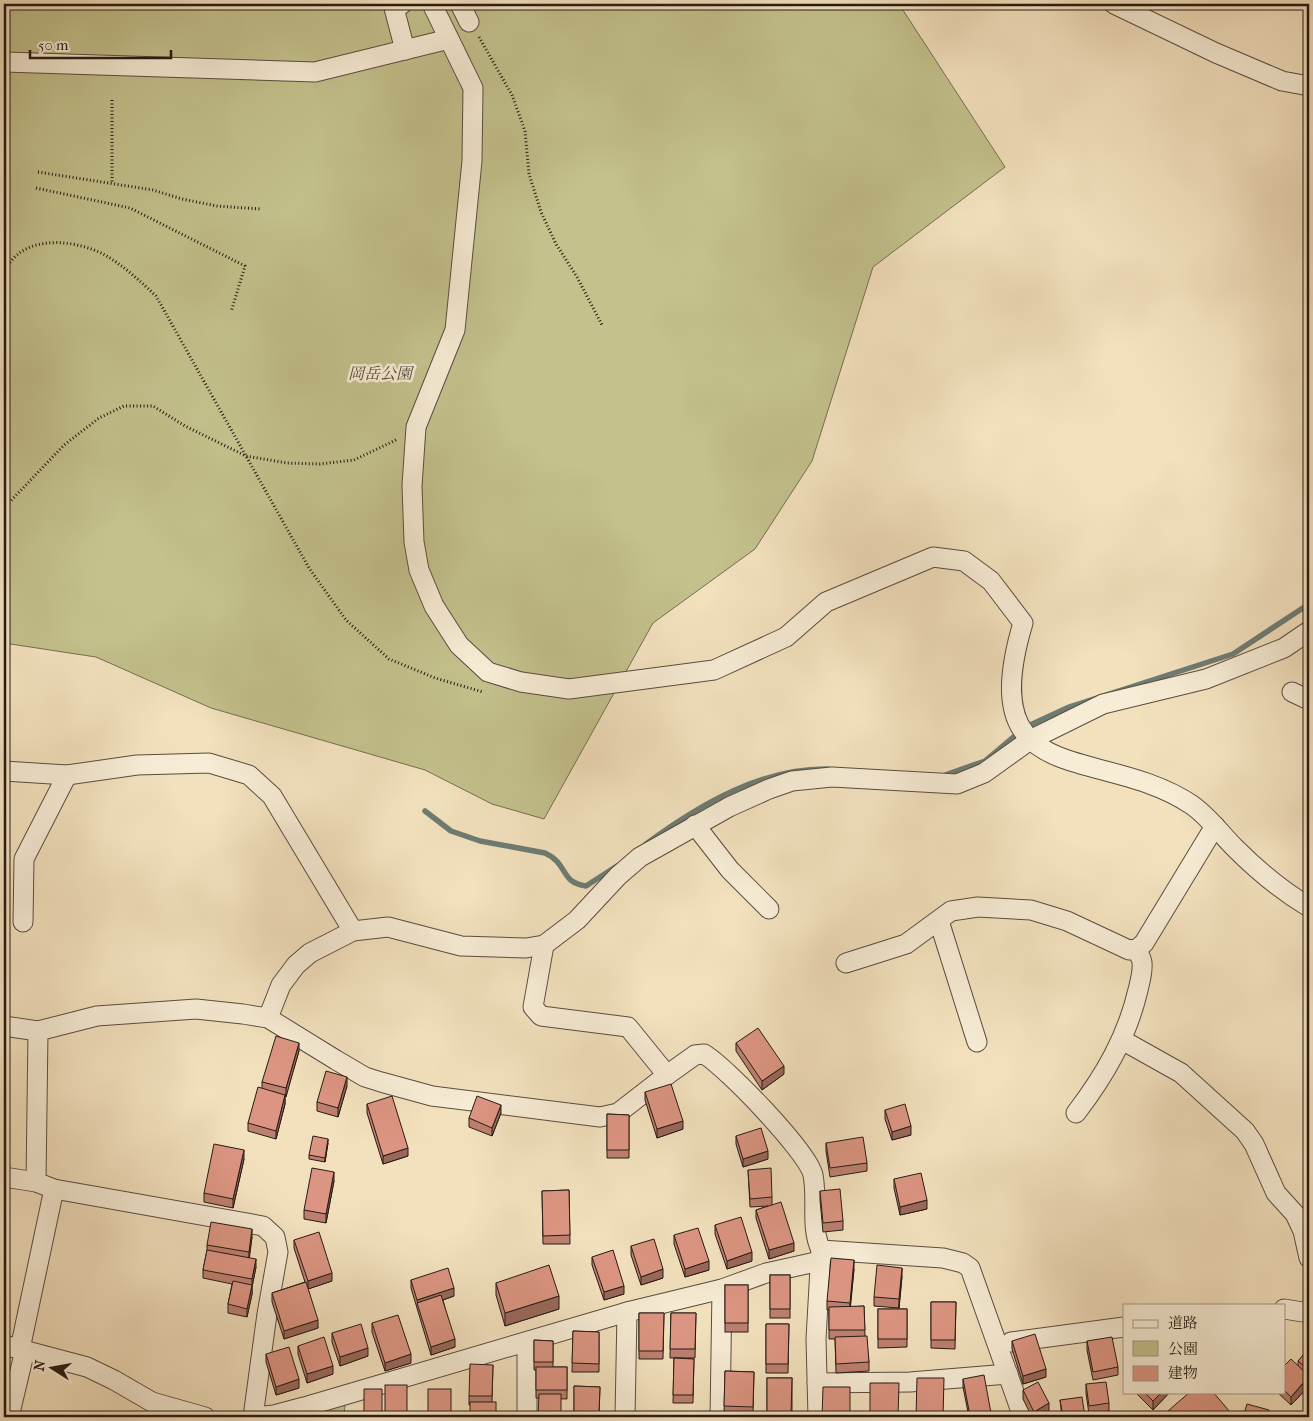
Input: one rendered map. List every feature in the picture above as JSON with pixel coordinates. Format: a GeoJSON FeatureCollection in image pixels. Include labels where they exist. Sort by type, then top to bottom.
{"type":"FeatureCollection","features":[{"type":"Feature","properties":{"kind":"street"},"geometry":{"type":"LineString","coordinates":[[402,4],[394,8],[405,50]]}},
{"type":"Feature","properties":{"kind":"street"},"geometry":{"type":"LineString","coordinates":[[432,4],[473,88],[472,162],[455,330],[416,427],[412,486],[414,542],[419,570],[434,606],[459,645],[488,672],[521,682],[569,689],[714,670],[786,637],[826,602],[835,598],[934,557],[964,561],[991,581],[1023,623],[1013,657],[1012,692],[1019,723],[1030,740],[1051,754],[1081,765],[1168,790],[1194,806],[1260,872],[1309,907]]}},
{"type":"Feature","properties":{"kind":"street"},"geometry":{"type":"LineString","coordinates":[[460,4],[469,22]]}},
{"type":"Feature","properties":{"kind":"street"},"geometry":{"type":"LineString","coordinates":[[1116,4],[1216,53],[1282,81],[1309,86]]}},
{"type":"Feature","properties":{"kind":"street"},"geometry":{"type":"LineString","coordinates":[[4,62],[315,72],[449,39]]}},
{"type":"Feature","properties":{"kind":"street"},"geometry":{"type":"LineString","coordinates":[[268,1018],[281,985],[296,965],[310,953],[353,931],[388,927],[461,946],[526,948],[544,945],[577,920],[618,876],[640,857],[737,803],[792,781],[832,777],[957,784],[984,773],[1030,740],[1104,704],[1149,692],[1186,686],[1250,664],[1284,648],[1309,631]]}},
{"type":"Feature","properties":{"kind":"street"},"geometry":{"type":"LineString","coordinates":[[1292,692],[1309,700]]}},
{"type":"Feature","properties":{"kind":"street"},"geometry":{"type":"LineString","coordinates":[[4,771],[66,775],[137,765],[209,763],[249,776],[272,796],[353,931]]}},
{"type":"Feature","properties":{"kind":"street"},"geometry":{"type":"LineString","coordinates":[[23,922],[24,859],[66,775]]}},
{"type":"Feature","properties":{"kind":"street"},"geometry":{"type":"LineString","coordinates":[[695,825],[730,870],[769,909]]}},
{"type":"Feature","properties":{"kind":"street"},"geometry":{"type":"LineString","coordinates":[[846,963],[906,944],[951,911],[978,907],[1031,910],[1067,921],[1129,950],[1136,949],[1144,943],[1215,826]]}},
{"type":"Feature","properties":{"kind":"street"},"geometry":{"type":"LineString","coordinates":[[939,921],[977,1042]]}},
{"type":"Feature","properties":{"kind":"street"},"geometry":{"type":"LineString","coordinates":[[544,945],[534,1007],[536,1013],[541,1016],[628,1027],[667,1075]]}},
{"type":"Feature","properties":{"kind":"street"},"geometry":{"type":"LineString","coordinates":[[1076,1113],[1108,1067],[1122,1040],[1134,1008],[1142,963],[1136,949]]}},
{"type":"Feature","properties":{"kind":"street"},"geometry":{"type":"LineString","coordinates":[[4,1026],[38,1031],[98,1016],[196,1009],[268,1018],[365,1077],[432,1096],[610,1116],[618,1113],[695,1055],[704,1054],[740,1086],[796,1146],[809,1163],[816,1195],[816,1235],[820,1256],[816,1339],[818,1417]]}},
{"type":"Feature","properties":{"kind":"street"},"geometry":{"type":"LineString","coordinates":[[36,1182],[38,1031]]}},
{"type":"Feature","properties":{"kind":"street"},"geometry":{"type":"LineString","coordinates":[[1122,1040],[1181,1073],[1245,1131],[1254,1144],[1276,1193],[1299,1223],[1309,1258]]}},
{"type":"Feature","properties":{"kind":"street"},"geometry":{"type":"LineString","coordinates":[[4,1177],[36,1182],[54,1190],[263,1226],[275,1237],[278,1252],[267,1314],[253,1417],[274,1415],[304,1407],[627,1312],[722,1289],[820,1256],[943,1258],[963,1263],[970,1268],[1023,1417]]}},
{"type":"Feature","properties":{"kind":"street"},"geometry":{"type":"LineString","coordinates":[[9,1417],[16,1348],[54,1190]]}},
{"type":"Feature","properties":{"kind":"street"},"geometry":{"type":"LineString","coordinates":[[720,1417],[722,1289]]}},
{"type":"Feature","properties":{"kind":"street"},"geometry":{"type":"LineString","coordinates":[[1286,1309],[1309,1314]]}},
{"type":"Feature","properties":{"kind":"street"},"geometry":{"type":"LineString","coordinates":[[625,1417],[627,1312]]}},
{"type":"Feature","properties":{"kind":"street"},"geometry":{"type":"LineString","coordinates":[[998,1344],[1123,1327]]}},
{"type":"Feature","properties":{"kind":"street"},"geometry":{"type":"LineString","coordinates":[[527,1342],[527,1417]]}},
{"type":"Feature","properties":{"kind":"street"},"geometry":{"type":"LineString","coordinates":[[16,1348],[87,1367],[152,1402],[204,1417]]}},
{"type":"Feature","properties":{"kind":"street"},"geometry":{"type":"LineString","coordinates":[[817,1382],[910,1382],[1008,1374]]}},
{"type":"Feature","properties":{"kind":"path"},"geometry":{"type":"LineString","coordinates":[[469,22],[515,104],[525,131],[529,174],[541,212],[556,244],[602,325]]}},
{"type":"Feature","properties":{"kind":"path"},"geometry":{"type":"LineString","coordinates":[[112,100],[112,184]]}},
{"type":"Feature","properties":{"kind":"path"},"geometry":{"type":"LineString","coordinates":[[38,172],[153,190],[182,199],[217,206],[261,209]]}},
{"type":"Feature","properties":{"kind":"path"},"geometry":{"type":"LineString","coordinates":[[36,188],[130,208],[244,266],[231,312]]}},
{"type":"Feature","properties":{"kind":"path"},"geometry":{"type":"LineString","coordinates":[[4,279],[8,264],[23,251],[44,242],[70,244],[103,254],[130,272],[156,296],[309,568],[346,620],[389,659],[435,678],[489,694]]}},
{"type":"Feature","properties":{"kind":"path"},"geometry":{"type":"LineString","coordinates":[[4,508],[64,445],[99,418],[124,406],[153,406],[185,426],[246,456],[295,464],[320,464],[354,460],[385,447],[416,427]]}},
{"type":"Feature","properties":{"kind":"green space","name":"岡岳公園"},"geometry":{"type":"Polygon","coordinates":[[[4,4],[899,4],[1005,167],[873,267],[812,461],[755,549],[653,623],[544,819],[492,804],[425,770],[211,708],[96,657],[4,643],[4,4]]]}},
{"type":"Feature","properties":{"kind":"green space"},"geometry":{"type":"Polygon","coordinates":[[[345,1405],[344,1417],[292,1417],[345,1405]]]}},
{"type":"Feature","properties":{"kind":"building"},"geometry":{"type":"Polygon","coordinates":[[[758,1028],[784,1066],[762,1081],[736,1043],[758,1028]]]}},
{"type":"Feature","properties":{"kind":"building"},"geometry":{"type":"Polygon","coordinates":[[[276,1036],[299,1043],[286,1088],[262,1082],[276,1036]]]}},
{"type":"Feature","properties":{"kind":"building"},"geometry":{"type":"Polygon","coordinates":[[[326,1071],[347,1077],[338,1108],[317,1102],[326,1071]]]}},
{"type":"Feature","properties":{"kind":"building"},"geometry":{"type":"Polygon","coordinates":[[[671,1084],[683,1121],[657,1129],[645,1092],[671,1084]]]}},
{"type":"Feature","properties":{"kind":"building"},"geometry":{"type":"Polygon","coordinates":[[[258,1087],[285,1095],[276,1131],[248,1123],[258,1087]]]}},
{"type":"Feature","properties":{"kind":"building"},"geometry":{"type":"Polygon","coordinates":[[[392,1096],[408,1148],[383,1156],[367,1104],[392,1096]]]}},
{"type":"Feature","properties":{"kind":"building"},"geometry":{"type":"Polygon","coordinates":[[[477,1096],[501,1105],[492,1128],[469,1118],[477,1096]]]}},
{"type":"Feature","properties":{"kind":"building"},"geometry":{"type":"Polygon","coordinates":[[[905,1104],[911,1126],[892,1132],[885,1110],[905,1104]]]}},
{"type":"Feature","properties":{"kind":"building"},"geometry":{"type":"Polygon","coordinates":[[[607,1114],[629,1115],[629,1150],[607,1150],[607,1114]]]}},
{"type":"Feature","properties":{"kind":"building"},"geometry":{"type":"Polygon","coordinates":[[[761,1128],[768,1151],[743,1159],[736,1136],[761,1128]]]}},
{"type":"Feature","properties":{"kind":"building"},"geometry":{"type":"Polygon","coordinates":[[[313,1136],[328,1139],[325,1158],[309,1155],[313,1136]]]}},
{"type":"Feature","properties":{"kind":"building"},"geometry":{"type":"Polygon","coordinates":[[[863,1137],[867,1163],[830,1168],[826,1143],[863,1137]]]}},
{"type":"Feature","properties":{"kind":"building"},"geometry":{"type":"Polygon","coordinates":[[[214,1144],[244,1150],[233,1199],[204,1193],[214,1144]]]}},
{"type":"Feature","properties":{"kind":"building"},"geometry":{"type":"Polygon","coordinates":[[[312,1168],[334,1172],[326,1214],[304,1210],[312,1168]]]}},
{"type":"Feature","properties":{"kind":"building"},"geometry":{"type":"Polygon","coordinates":[[[771,1168],[772,1197],[750,1199],[748,1170],[771,1168]]]}},
{"type":"Feature","properties":{"kind":"building"},"geometry":{"type":"Polygon","coordinates":[[[921,1173],[927,1200],[900,1207],[894,1179],[921,1173]]]}},
{"type":"Feature","properties":{"kind":"building"},"geometry":{"type":"Polygon","coordinates":[[[840,1189],[843,1221],[823,1223],[820,1191],[840,1189]]]}},
{"type":"Feature","properties":{"kind":"building"},"geometry":{"type":"Polygon","coordinates":[[[569,1190],[570,1235],[543,1236],[542,1191],[569,1190]]]}},
{"type":"Feature","properties":{"kind":"building"},"geometry":{"type":"Polygon","coordinates":[[[781,1202],[794,1243],[769,1250],[756,1210],[781,1202]]]}},
{"type":"Feature","properties":{"kind":"building"},"geometry":{"type":"Polygon","coordinates":[[[741,1217],[752,1252],[727,1261],[715,1225],[741,1217]]]}},
{"type":"Feature","properties":{"kind":"building"},"geometry":{"type":"Polygon","coordinates":[[[211,1222],[252,1229],[249,1252],[207,1245],[211,1222]]]}},
{"type":"Feature","properties":{"kind":"building"},"geometry":{"type":"Polygon","coordinates":[[[698,1228],[709,1261],[685,1269],[674,1235],[698,1228]]]}},
{"type":"Feature","properties":{"kind":"building"},"geometry":{"type":"Polygon","coordinates":[[[319,1232],[332,1273],[308,1281],[294,1240],[319,1232]]]}},
{"type":"Feature","properties":{"kind":"building"},"geometry":{"type":"Polygon","coordinates":[[[654,1239],[663,1269],[641,1277],[631,1246],[654,1239]]]}},
{"type":"Feature","properties":{"kind":"building"},"geometry":{"type":"Polygon","coordinates":[[[207,1250],[256,1259],[252,1279],[203,1270],[207,1250]]]}},
{"type":"Feature","properties":{"kind":"building"},"geometry":{"type":"Polygon","coordinates":[[[613,1250],[624,1286],[604,1292],[592,1257],[613,1250]]]}},
{"type":"Feature","properties":{"kind":"building"},"geometry":{"type":"Polygon","coordinates":[[[831,1258],[854,1260],[850,1303],[827,1301],[831,1258]]]}},
{"type":"Feature","properties":{"kind":"building"},"geometry":{"type":"Polygon","coordinates":[[[549,1265],[559,1296],[505,1313],[496,1283],[549,1265]]]}},
{"type":"Feature","properties":{"kind":"building"},"geometry":{"type":"Polygon","coordinates":[[[877,1265],[902,1268],[899,1299],[874,1297],[877,1265]]]}},
{"type":"Feature","properties":{"kind":"building"},"geometry":{"type":"Polygon","coordinates":[[[448,1268],[454,1288],[417,1300],[411,1280],[448,1268]]]}},
{"type":"Feature","properties":{"kind":"building"},"geometry":{"type":"Polygon","coordinates":[[[770,1275],[790,1275],[790,1309],[770,1309],[770,1275]]]}},
{"type":"Feature","properties":{"kind":"building"},"geometry":{"type":"Polygon","coordinates":[[[233,1281],[252,1285],[247,1309],[228,1304],[233,1281]]]}},
{"type":"Feature","properties":{"kind":"building"},"geometry":{"type":"Polygon","coordinates":[[[306,1282],[318,1320],[284,1331],[272,1293],[306,1282]]]}},
{"type":"Feature","properties":{"kind":"building"},"geometry":{"type":"Polygon","coordinates":[[[725,1285],[748,1285],[748,1323],[725,1323],[725,1285]]]}},
{"type":"Feature","properties":{"kind":"building"},"geometry":{"type":"Polygon","coordinates":[[[441,1295],[455,1339],[431,1347],[417,1303],[441,1295]]]}},
{"type":"Feature","properties":{"kind":"building"},"geometry":{"type":"Polygon","coordinates":[[[931,1302],[956,1302],[955,1340],[931,1340],[931,1302]]]}},
{"type":"Feature","properties":{"kind":"building"},"geometry":{"type":"Polygon","coordinates":[[[864,1306],[865,1330],[829,1330],[829,1307],[864,1306]]]}},
{"type":"Feature","properties":{"kind":"building"},"geometry":{"type":"Polygon","coordinates":[[[878,1309],[907,1309],[907,1339],[878,1339],[878,1309]]]}},
{"type":"Feature","properties":{"kind":"building"},"geometry":{"type":"Polygon","coordinates":[[[639,1313],[664,1313],[663,1351],[639,1351],[639,1313]]]}},
{"type":"Feature","properties":{"kind":"building"},"geometry":{"type":"Polygon","coordinates":[[[671,1313],[696,1313],[695,1349],[670,1349],[671,1313]]]}},
{"type":"Feature","properties":{"kind":"building"},"geometry":{"type":"Polygon","coordinates":[[[398,1315],[411,1354],[385,1363],[372,1323],[398,1315]]]}},
{"type":"Feature","properties":{"kind":"building"},"geometry":{"type":"Polygon","coordinates":[[[361,1324],[368,1348],[340,1357],[332,1333],[361,1324]]]}},
{"type":"Feature","properties":{"kind":"building"},"geometry":{"type":"Polygon","coordinates":[[[766,1324],[789,1324],[788,1364],[766,1364],[766,1324]]]}},
{"type":"Feature","properties":{"kind":"building"},"geometry":{"type":"Polygon","coordinates":[[[573,1331],[599,1332],[599,1364],[572,1363],[573,1331]]]}},
{"type":"Feature","properties":{"kind":"building"},"geometry":{"type":"Polygon","coordinates":[[[1035,1334],[1046,1369],[1023,1376],[1012,1341],[1035,1334]]]}},
{"type":"Feature","properties":{"kind":"building"},"geometry":{"type":"Polygon","coordinates":[[[867,1336],[869,1362],[836,1364],[835,1337],[867,1336]]]}},
{"type":"Feature","properties":{"kind":"building"},"geometry":{"type":"Polygon","coordinates":[[[324,1337],[333,1366],[307,1374],[298,1346],[324,1337]]]}},
{"type":"Feature","properties":{"kind":"building"},"geometry":{"type":"Polygon","coordinates":[[[1112,1337],[1118,1367],[1093,1372],[1087,1341],[1112,1337]]]}},
{"type":"Feature","properties":{"kind":"building"},"geometry":{"type":"Polygon","coordinates":[[[534,1340],[553,1341],[553,1362],[534,1362],[534,1340]]]}},
{"type":"Feature","properties":{"kind":"building"},"geometry":{"type":"Polygon","coordinates":[[[289,1347],[299,1379],[276,1387],[266,1354],[289,1347]]]}},
{"type":"Feature","properties":{"kind":"building"},"geometry":{"type":"Polygon","coordinates":[[[1309,1350],[1309,1370],[1298,1361],[1309,1350]]]}},
{"type":"Feature","properties":{"kind":"building"},"geometry":{"type":"Polygon","coordinates":[[[674,1358],[694,1359],[693,1395],[673,1395],[674,1358]]]}},
{"type":"Feature","properties":{"kind":"building"},"geometry":{"type":"Polygon","coordinates":[[[1291,1359],[1309,1376],[1291,1397],[1286,1392],[1286,1364],[1291,1359]]]}},
{"type":"Feature","properties":{"kind":"building"},"geometry":{"type":"Polygon","coordinates":[[[470,1364],[493,1365],[492,1396],[469,1396],[470,1364]]]}},
{"type":"Feature","properties":{"kind":"building"},"geometry":{"type":"Polygon","coordinates":[[[536,1367],[567,1367],[567,1390],[536,1390],[536,1367]]]}},
{"type":"Feature","properties":{"kind":"building"},"geometry":{"type":"Polygon","coordinates":[[[725,1371],[754,1372],[753,1407],[724,1406],[725,1371]]]}},
{"type":"Feature","properties":{"kind":"building"},"geometry":{"type":"Polygon","coordinates":[[[984,1375],[991,1413],[970,1416],[963,1379],[984,1375]]]}},
{"type":"Feature","properties":{"kind":"building"},"geometry":{"type":"Polygon","coordinates":[[[767,1378],[792,1378],[791,1415],[767,1415],[767,1378]]]}},
{"type":"Feature","properties":{"kind":"building"},"geometry":{"type":"Polygon","coordinates":[[[917,1378],[944,1378],[943,1417],[916,1417],[917,1378]]]}},
{"type":"Feature","properties":{"kind":"building"},"geometry":{"type":"Polygon","coordinates":[[[1038,1382],[1049,1403],[1034,1412],[1023,1390],[1038,1382]]]}},
{"type":"Feature","properties":{"kind":"building"},"geometry":{"type":"Polygon","coordinates":[[[1106,1382],[1109,1403],[1089,1406],[1086,1384],[1106,1382]]]}},
{"type":"Feature","properties":{"kind":"building"},"geometry":{"type":"Polygon","coordinates":[[[870,1383],[899,1383],[898,1417],[870,1417],[870,1383]]]}},
{"type":"Feature","properties":{"kind":"building"},"geometry":{"type":"Polygon","coordinates":[[[385,1385],[407,1385],[407,1417],[385,1417],[385,1385]]]}},
{"type":"Feature","properties":{"kind":"building"},"geometry":{"type":"Polygon","coordinates":[[[574,1386],[600,1387],[599,1412],[574,1412],[574,1386]]]}},
{"type":"Feature","properties":{"kind":"building"},"geometry":{"type":"Polygon","coordinates":[[[823,1387],[850,1387],[850,1417],[822,1417],[823,1387]]]}},
{"type":"Feature","properties":{"kind":"building"},"geometry":{"type":"Polygon","coordinates":[[[364,1389],[382,1389],[382,1417],[346,1417],[346,1414],[364,1414],[364,1389]]]}},
{"type":"Feature","properties":{"kind":"building"},"geometry":{"type":"Polygon","coordinates":[[[428,1389],[451,1389],[451,1417],[428,1417],[428,1389]]]}},
{"type":"Feature","properties":{"kind":"building"},"geometry":{"type":"Polygon","coordinates":[[[539,1394],[561,1394],[561,1417],[538,1417],[539,1394]]]}},
{"type":"Feature","properties":{"kind":"building"},"geometry":{"type":"Polygon","coordinates":[[[1146,1394],[1160,1394],[1153,1401],[1146,1394]]]}},
{"type":"Feature","properties":{"kind":"building"},"geometry":{"type":"Polygon","coordinates":[[[1188,1394],[1215,1394],[1230,1412],[1225,1417],[1161,1417],[1188,1394]]]}},
{"type":"Feature","properties":{"kind":"building"},"geometry":{"type":"Polygon","coordinates":[[[1082,1397],[1085,1417],[1063,1417],[1060,1400],[1082,1397]]]}},
{"type":"Feature","properties":{"kind":"building"},"geometry":{"type":"Polygon","coordinates":[[[470,1402],[496,1402],[496,1417],[470,1417],[470,1402]]]}},
{"type":"Feature","properties":{"kind":"building"},"geometry":{"type":"Polygon","coordinates":[[[1247,1404],[1269,1410],[1266,1417],[1243,1417],[1247,1404]]]}},
{"type":"Feature","properties":{"kind":"building"},"geometry":{"type":"Polygon","coordinates":[[[574,1415],[596,1416],[596,1417],[574,1417],[574,1415]]]}},
{"type":"Feature","properties":{"kind":"waterway"},"geometry":{"type":"LineString","coordinates":[[1028,726],[1069,707],[1233,654],[1309,604]]}},
{"type":"Feature","properties":{"kind":"waterway"},"geometry":{"type":"LineString","coordinates":[[945,775],[985,761],[1017,734]]}},
{"type":"Feature","properties":{"kind":"waterway"},"geometry":{"type":"LineString","coordinates":[[646,844],[687,816],[732,791],[779,775],[803,770],[828,769]]}},
{"type":"Feature","properties":{"kind":"waterway"},"geometry":{"type":"LineString","coordinates":[[425,811],[451,831],[480,841],[545,853],[553,857],[567,877],[577,884],[586,886],[617,866]]}}]}
